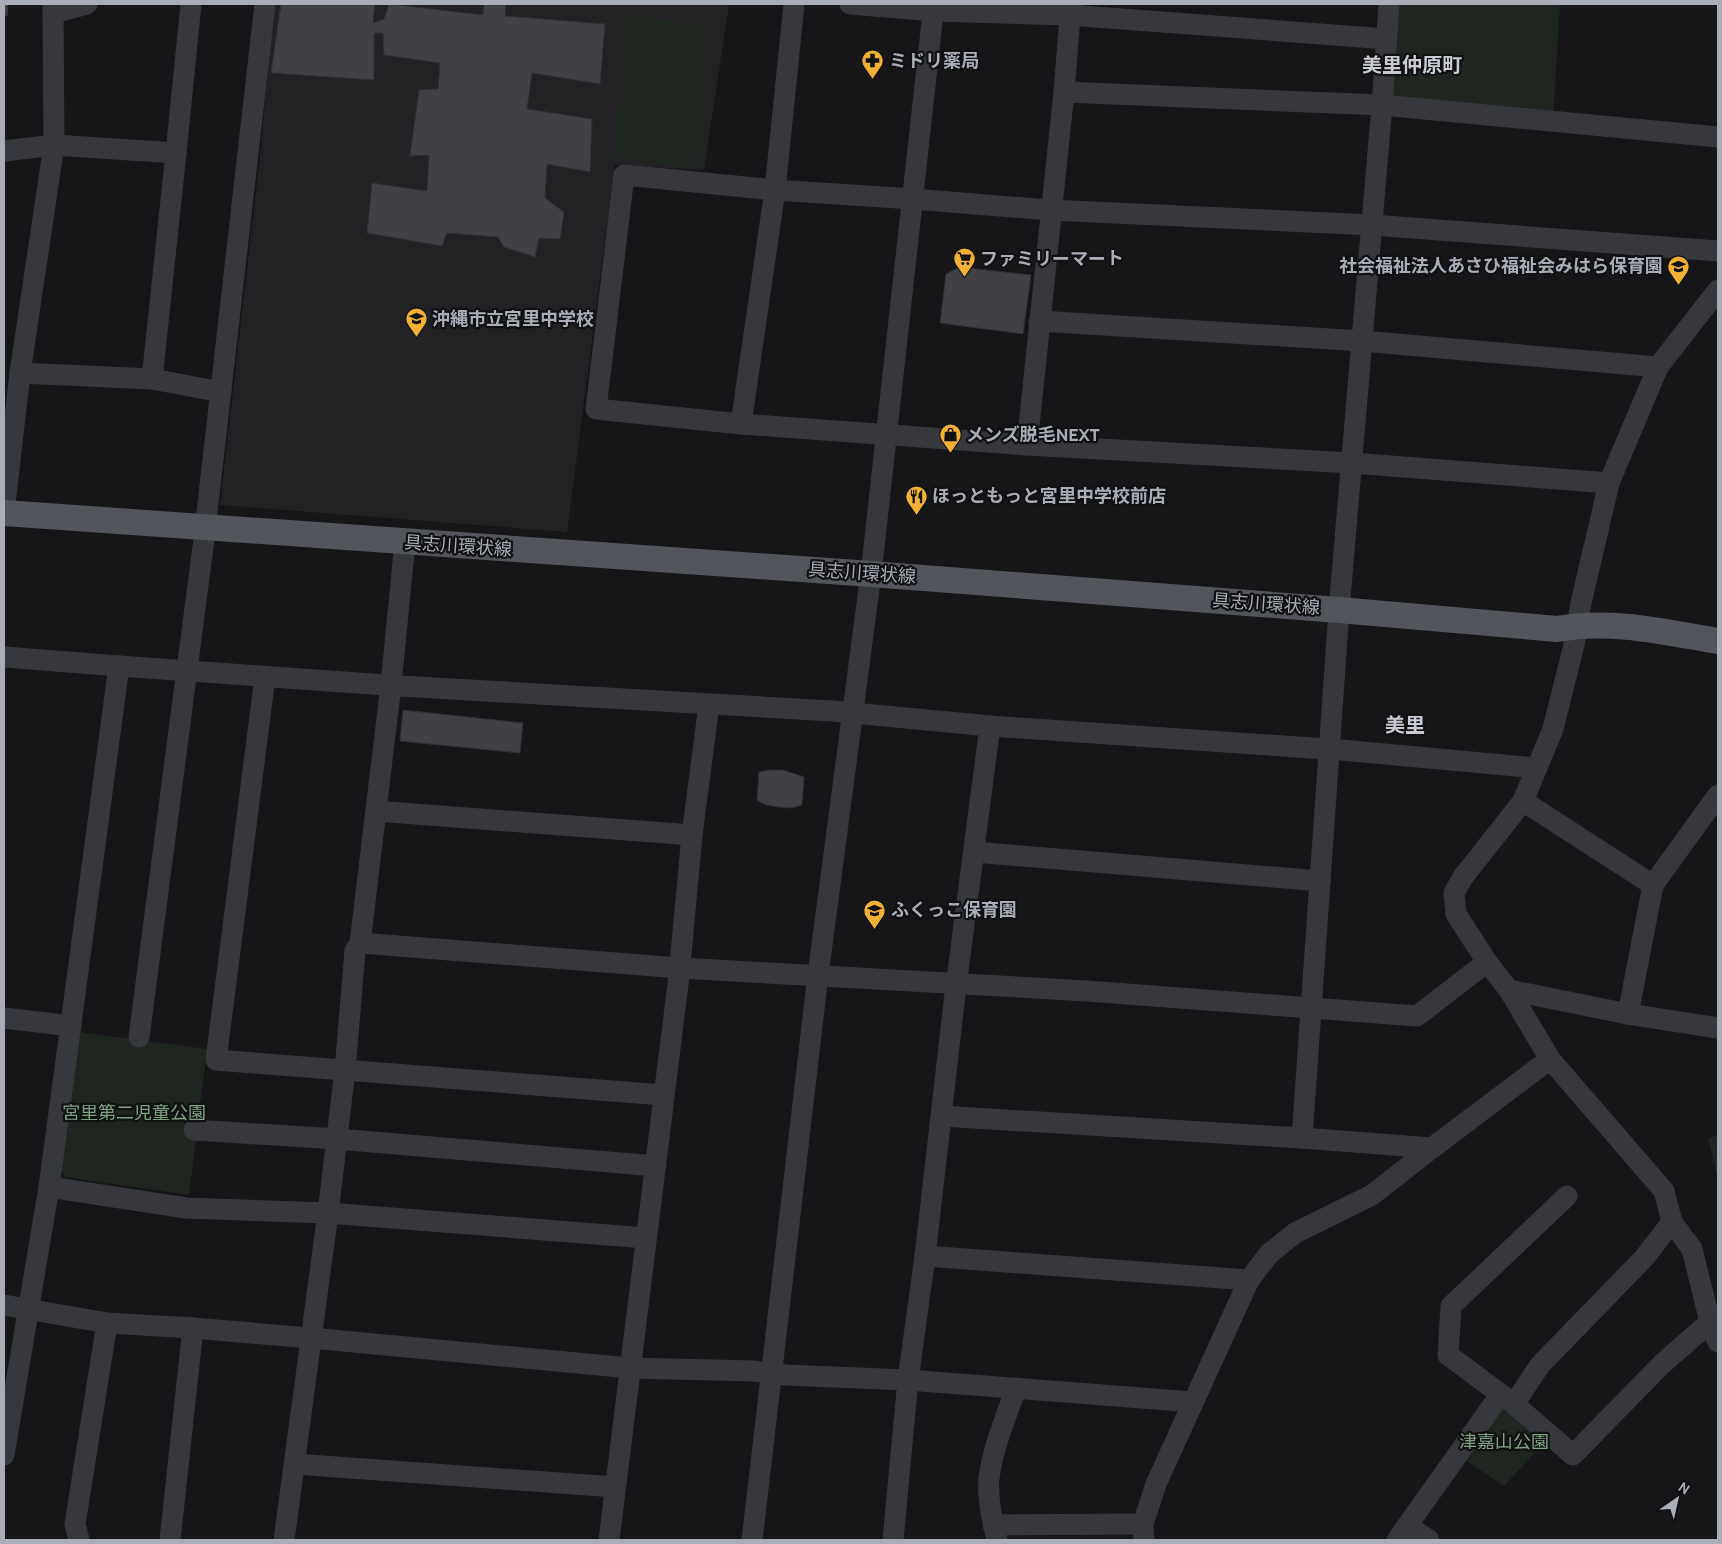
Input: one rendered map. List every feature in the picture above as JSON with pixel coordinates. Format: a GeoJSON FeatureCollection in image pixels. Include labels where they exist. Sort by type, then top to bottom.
{"type":"FeatureCollection","features":[{"type":"Feature","properties":{"kind":"main road","name":"具志川環状線"},"geometry":{"type":"LineString","coordinates":[[4,513],[871,574],[1339,610],[1557,629],[1578,625],[1603,624],[1656,630],[1718,641]]}},
{"type":"Feature","properties":{"kind":"street"},"geometry":{"type":"LineString","coordinates":[[4,513],[20,373],[54,145],[53,8],[87,4]]}},
{"type":"Feature","properties":{"kind":"street"},"geometry":{"type":"LineString","coordinates":[[152,379],[190,4]]}},
{"type":"Feature","properties":{"kind":"street"},"geometry":{"type":"LineString","coordinates":[[139,1037],[205,526],[265,4]]}},
{"type":"Feature","properties":{"kind":"street"},"geometry":{"type":"LineString","coordinates":[[741,424],[775,190],[794,4]]}},
{"type":"Feature","properties":{"kind":"street"},"geometry":{"type":"LineString","coordinates":[[850,4],[1070,10],[1387,39]]}},
{"type":"Feature","properties":{"kind":"street"},"geometry":{"type":"LineString","coordinates":[[1302,1138],[1339,610],[1389,4]]}},
{"type":"Feature","properties":{"kind":"street"},"geometry":{"type":"LineString","coordinates":[[752,1540],[818,975],[871,574],[934,7]]}},
{"type":"Feature","properties":{"kind":"street"},"geometry":{"type":"LineString","coordinates":[[1027,445],[1050,210],[1064,92],[1070,10]]}},
{"type":"Feature","properties":{"kind":"street"},"geometry":{"type":"LineString","coordinates":[[1064,92],[1382,105],[1718,137]]}},
{"type":"Feature","properties":{"kind":"street"},"geometry":{"type":"LineString","coordinates":[[4,151],[54,145],[176,153]]}},
{"type":"Feature","properties":{"kind":"street"},"geometry":{"type":"LineString","coordinates":[[1609,484],[1352,463],[1027,445],[856,433],[741,424],[596,409],[624,175],[775,190],[1050,210],[1372,225],[1718,251]]}},
{"type":"Feature","properties":{"kind":"street"},"geometry":{"type":"LineString","coordinates":[[1718,290],[1658,367],[1609,484],[1553,729],[1523,801],[1463,878],[1454,893],[1456,914],[1487,962],[1509,990],[1550,1059],[1664,1191],[1672,1222],[1692,1249],[1710,1322],[1718,1342]]}},
{"type":"Feature","properties":{"kind":"street"},"geometry":{"type":"LineString","coordinates":[[1039,321],[1362,341],[1658,367]]}},
{"type":"Feature","properties":{"kind":"street"},"geometry":{"type":"LineString","coordinates":[[20,373],[152,379],[221,392]]}},
{"type":"Feature","properties":{"kind":"street"},"geometry":{"type":"LineString","coordinates":[[284,1540],[337,1139],[355,951],[360,943],[391,685],[405,542]]}},
{"type":"Feature","properties":{"kind":"street"},"geometry":{"type":"LineString","coordinates":[[4,657],[265,677],[852,713],[990,726],[1330,750],[1537,768]]}},
{"type":"Feature","properties":{"kind":"street"},"geometry":{"type":"LineString","coordinates":[[4,1455],[49,1187],[119,666]]}},
{"type":"Feature","properties":{"kind":"street"},"geometry":{"type":"LineString","coordinates":[[265,677],[216,1060],[663,1095]]}},
{"type":"Feature","properties":{"kind":"street"},"geometry":{"type":"LineString","coordinates":[[609,1540],[680,968],[692,836],[709,704]]}},
{"type":"Feature","properties":{"kind":"street"},"geometry":{"type":"LineString","coordinates":[[893,1540],[908,1380],[942,1116],[956,983],[990,726]]}},
{"type":"Feature","properties":{"kind":"street"},"geometry":{"type":"LineString","coordinates":[[1628,1014],[1653,884],[1718,795]]}},
{"type":"Feature","properties":{"kind":"street"},"geometry":{"type":"LineString","coordinates":[[1523,801],[1653,884]]}},
{"type":"Feature","properties":{"kind":"street"},"geometry":{"type":"LineString","coordinates":[[376,811],[692,836]]}},
{"type":"Feature","properties":{"kind":"street"},"geometry":{"type":"LineString","coordinates":[[974,852],[1320,881]]}},
{"type":"Feature","properties":{"kind":"street"},"geometry":{"type":"LineString","coordinates":[[360,943],[680,968],[956,983],[1417,1016],[1487,962]]}},
{"type":"Feature","properties":{"kind":"street"},"geometry":{"type":"LineString","coordinates":[[1509,990],[1628,1014],[1718,1028]]}},
{"type":"Feature","properties":{"kind":"street"},"geometry":{"type":"LineString","coordinates":[[4,1018],[70,1026]]}},
{"type":"Feature","properties":{"kind":"street"},"geometry":{"type":"LineString","coordinates":[[1016,1388],[997,1443],[989,1480],[995,1532],[1143,1532],[1156,1484],[1193,1402],[1249,1280],[1269,1254],[1295,1233],[1372,1195],[1550,1059]]}},
{"type":"Feature","properties":{"kind":"street"},"geometry":{"type":"LineString","coordinates":[[942,1116],[1302,1138],[1432,1148]]}},
{"type":"Feature","properties":{"kind":"street"},"geometry":{"type":"LineString","coordinates":[[194,1130],[337,1139],[656,1166]]}},
{"type":"Feature","properties":{"kind":"street"},"geometry":{"type":"LineString","coordinates":[[49,1187],[186,1208],[328,1213],[646,1238]]}},
{"type":"Feature","properties":{"kind":"street"},"geometry":{"type":"LineString","coordinates":[[1567,1196],[1451,1306],[1448,1355],[1507,1399],[1574,1455],[1662,1364],[1710,1322]]}},
{"type":"Feature","properties":{"kind":"street"},"geometry":{"type":"LineString","coordinates":[[1429,1540],[1402,1533],[1507,1399],[1644,1258],[1672,1222]]}},
{"type":"Feature","properties":{"kind":"street"},"geometry":{"type":"LineString","coordinates":[[925,1256],[1249,1280]]}},
{"type":"Feature","properties":{"kind":"street"},"geometry":{"type":"LineString","coordinates":[[4,1305],[107,1323],[311,1338],[630,1368],[754,1371],[771,1374],[908,1380],[1193,1402]]}},
{"type":"Feature","properties":{"kind":"street"},"geometry":{"type":"LineString","coordinates":[[79,1540],[75,1524],[107,1323]]}},
{"type":"Feature","properties":{"kind":"street"},"geometry":{"type":"LineString","coordinates":[[170,1540],[193,1328]]}},
{"type":"Feature","properties":{"kind":"street"},"geometry":{"type":"LineString","coordinates":[[295,1464],[615,1487]]}},
{"type":"Feature","properties":{"kind":"shaded area","name":"沖縄市立宮里中学校"},"geometry":{"type":"Polygon","coordinates":[[[273,4],[729,5],[704,170],[615,165],[567,532],[220,505],[261,147],[273,4]]]}},
{"type":"Feature","properties":{"kind":"green space"},"geometry":{"type":"Polygon","coordinates":[[[1389,4],[1560,4],[1553,121],[1382,105],[1389,4]]]}},
{"type":"Feature","properties":{"kind":"green space"},"geometry":{"type":"Polygon","coordinates":[[[628,15],[709,27],[698,168],[613,158],[628,15]]]}},
{"type":"Feature","properties":{"kind":"green space","name":"宮里第二児童公園"},"geometry":{"type":"Polygon","coordinates":[[[80,1032],[207,1049],[189,1195],[65,1177],[60,1169],[80,1032]]]}},
{"type":"Feature","properties":{"kind":"green space"},"geometry":{"type":"Polygon","coordinates":[[[1718,1135],[1718,1180],[1708,1138],[1718,1135]]]}},
{"type":"Feature","properties":{"kind":"green space","name":"津嘉山公園"},"geometry":{"type":"Polygon","coordinates":[[[1501,1394],[1551,1435],[1504,1486],[1459,1456],[1501,1394]]]}},
{"type":"Feature","properties":{"kind":"building"},"geometry":{"type":"Polygon","coordinates":[[[4,4],[8,4],[7,16],[4,16],[4,4]]]}},
{"type":"Feature","properties":{"kind":"building"},"geometry":{"type":"Polygon","coordinates":[[[281,4],[375,4],[373,23],[384,19],[389,4],[483,15],[484,4],[506,4],[505,16],[605,24],[600,84],[532,73],[527,109],[592,119],[590,172],[547,164],[545,198],[564,212],[560,239],[539,238],[535,257],[504,247],[498,237],[447,233],[442,246],[367,233],[372,183],[427,191],[429,155],[410,156],[419,90],[438,89],[440,63],[384,55],[383,33],[374,33],[374,80],[271,73],[281,4]]]}},
{"type":"Feature","properties":{"kind":"building"},"geometry":{"type":"Polygon","coordinates":[[[960,267],[1031,275],[1023,334],[940,323],[946,274],[960,267]]]}},
{"type":"Feature","properties":{"kind":"building"},"geometry":{"type":"Polygon","coordinates":[[[403,710],[523,723],[520,753],[400,741],[403,710]]]}},
{"type":"Feature","properties":{"kind":"building"},"geometry":{"type":"Polygon","coordinates":[[[783,770],[804,777],[802,805],[791,808],[778,807],[766,805],[757,800],[759,772],[783,770]]]}},
{"type":"Feature","properties":{"kind":"place","name":"ミドリ薬局"},"geometry":{"type":"Point","coordinates":[873,80]}},
{"type":"Feature","properties":{"kind":"place","name":"ファミリーマート"},"geometry":{"type":"Point","coordinates":[964,278]}},
{"type":"Feature","properties":{"kind":"place","name":"社会福祉法人あさひ福祉会みはら保育園"},"geometry":{"type":"Point","coordinates":[1679,285]}},
{"type":"Feature","properties":{"kind":"place","name":"沖縄市立宮里中学校"},"geometry":{"type":"Point","coordinates":[416,338]}},
{"type":"Feature","properties":{"kind":"place","name":"メンズ脱毛NEXT"},"geometry":{"type":"Point","coordinates":[950,454]}},
{"type":"Feature","properties":{"kind":"place","name":"ほっともっと宮里中学校前店"},"geometry":{"type":"Point","coordinates":[916,515]}},
{"type":"Feature","properties":{"kind":"place","name":"ふくっこ保育園"},"geometry":{"type":"Point","coordinates":[875,929]}},
{"type":"Feature","properties":{"kind":"district","name":"美里仲原町"},"geometry":{"type":"Point","coordinates":[1412,65]}},
{"type":"Feature","properties":{"kind":"district","name":"美里"},"geometry":{"type":"Point","coordinates":[1405,725]}}]}
